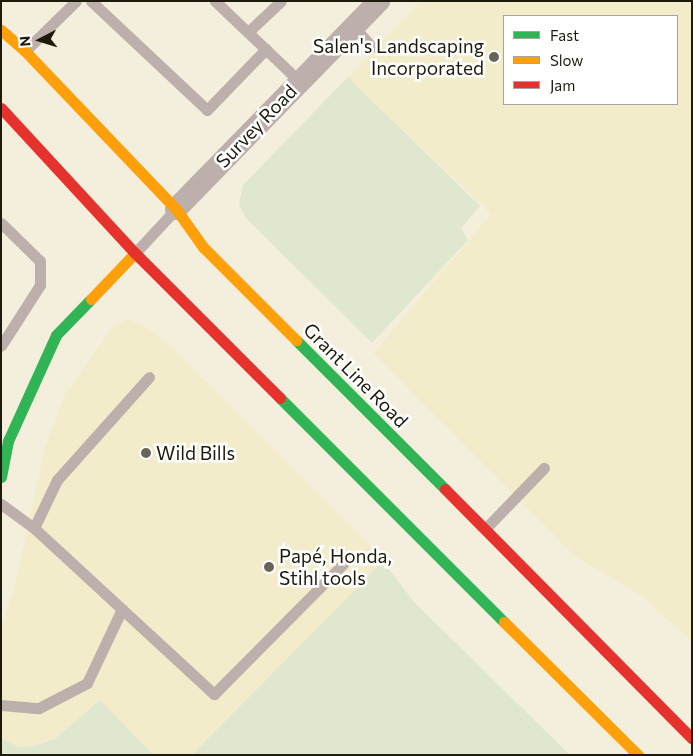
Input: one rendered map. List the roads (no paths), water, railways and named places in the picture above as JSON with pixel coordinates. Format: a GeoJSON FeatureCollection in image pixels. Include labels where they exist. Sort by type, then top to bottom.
{"type":"FeatureCollection","features":[{"type":"Feature","properties":{"kind":"main road","name":"Grant Line Road"},"geometry":{"type":"LineString","coordinates":[[1,30],[26,50],[176,210],[203,247],[485,528],[692,740]]}},
{"type":"Feature","properties":{"kind":"main road"},"geometry":{"type":"LineString","coordinates":[[1,108],[135,253],[638,755]]}},
{"type":"Feature","properties":{"kind":"main road"},"geometry":{"type":"LineString","coordinates":[[1,477],[8,441],[56,335],[135,253]]}},
{"type":"Feature","properties":{"kind":"street","name":"Survey Road"},"geometry":{"type":"LineString","coordinates":[[176,210],[380,1]]}},
{"type":"Feature","properties":{"kind":"lane"},"geometry":{"type":"LineString","coordinates":[[26,50],[76,1]]}},
{"type":"Feature","properties":{"kind":"lane"},"geometry":{"type":"LineString","coordinates":[[91,1],[207,110],[266,49]]}},
{"type":"Feature","properties":{"kind":"lane"},"geometry":{"type":"LineString","coordinates":[[215,1],[300,82]]}},
{"type":"Feature","properties":{"kind":"lane"},"geometry":{"type":"LineString","coordinates":[[248,32],[281,1]]}},
{"type":"Feature","properties":{"kind":"lane"},"geometry":{"type":"LineString","coordinates":[[354,27],[372,47]]}},
{"type":"Feature","properties":{"kind":"lane","name":"Survey Road"},"geometry":{"type":"LineString","coordinates":[[135,253],[176,210]]}},
{"type":"Feature","properties":{"kind":"lane"},"geometry":{"type":"LineString","coordinates":[[1,223],[40,261],[40,285],[1,346]]}},
{"type":"Feature","properties":{"kind":"lane"},"geometry":{"type":"LineString","coordinates":[[34,528],[57,480],[149,377]]}},
{"type":"Feature","properties":{"kind":"lane"},"geometry":{"type":"LineString","coordinates":[[485,528],[544,468]]}},
{"type":"Feature","properties":{"kind":"lane"},"geometry":{"type":"LineString","coordinates":[[1,504],[34,528],[214,694],[343,564]]}},
{"type":"Feature","properties":{"kind":"lane"},"geometry":{"type":"LineString","coordinates":[[1,705],[39,708],[87,683],[122,609]]}},
{"type":"Feature","properties":{"kind":"place","name":"Salen's Landscaping Incorporated"},"geometry":{"type":"Point","coordinates":[494,57]}},
{"type":"Feature","properties":{"kind":"place","name":"Wild Bills"},"geometry":{"type":"Point","coordinates":[146,453]}},
{"type":"Feature","properties":{"kind":"place","name":"Papé, Honda, Stihl tools"},"geometry":{"type":"Point","coordinates":[269,567]}}]}
